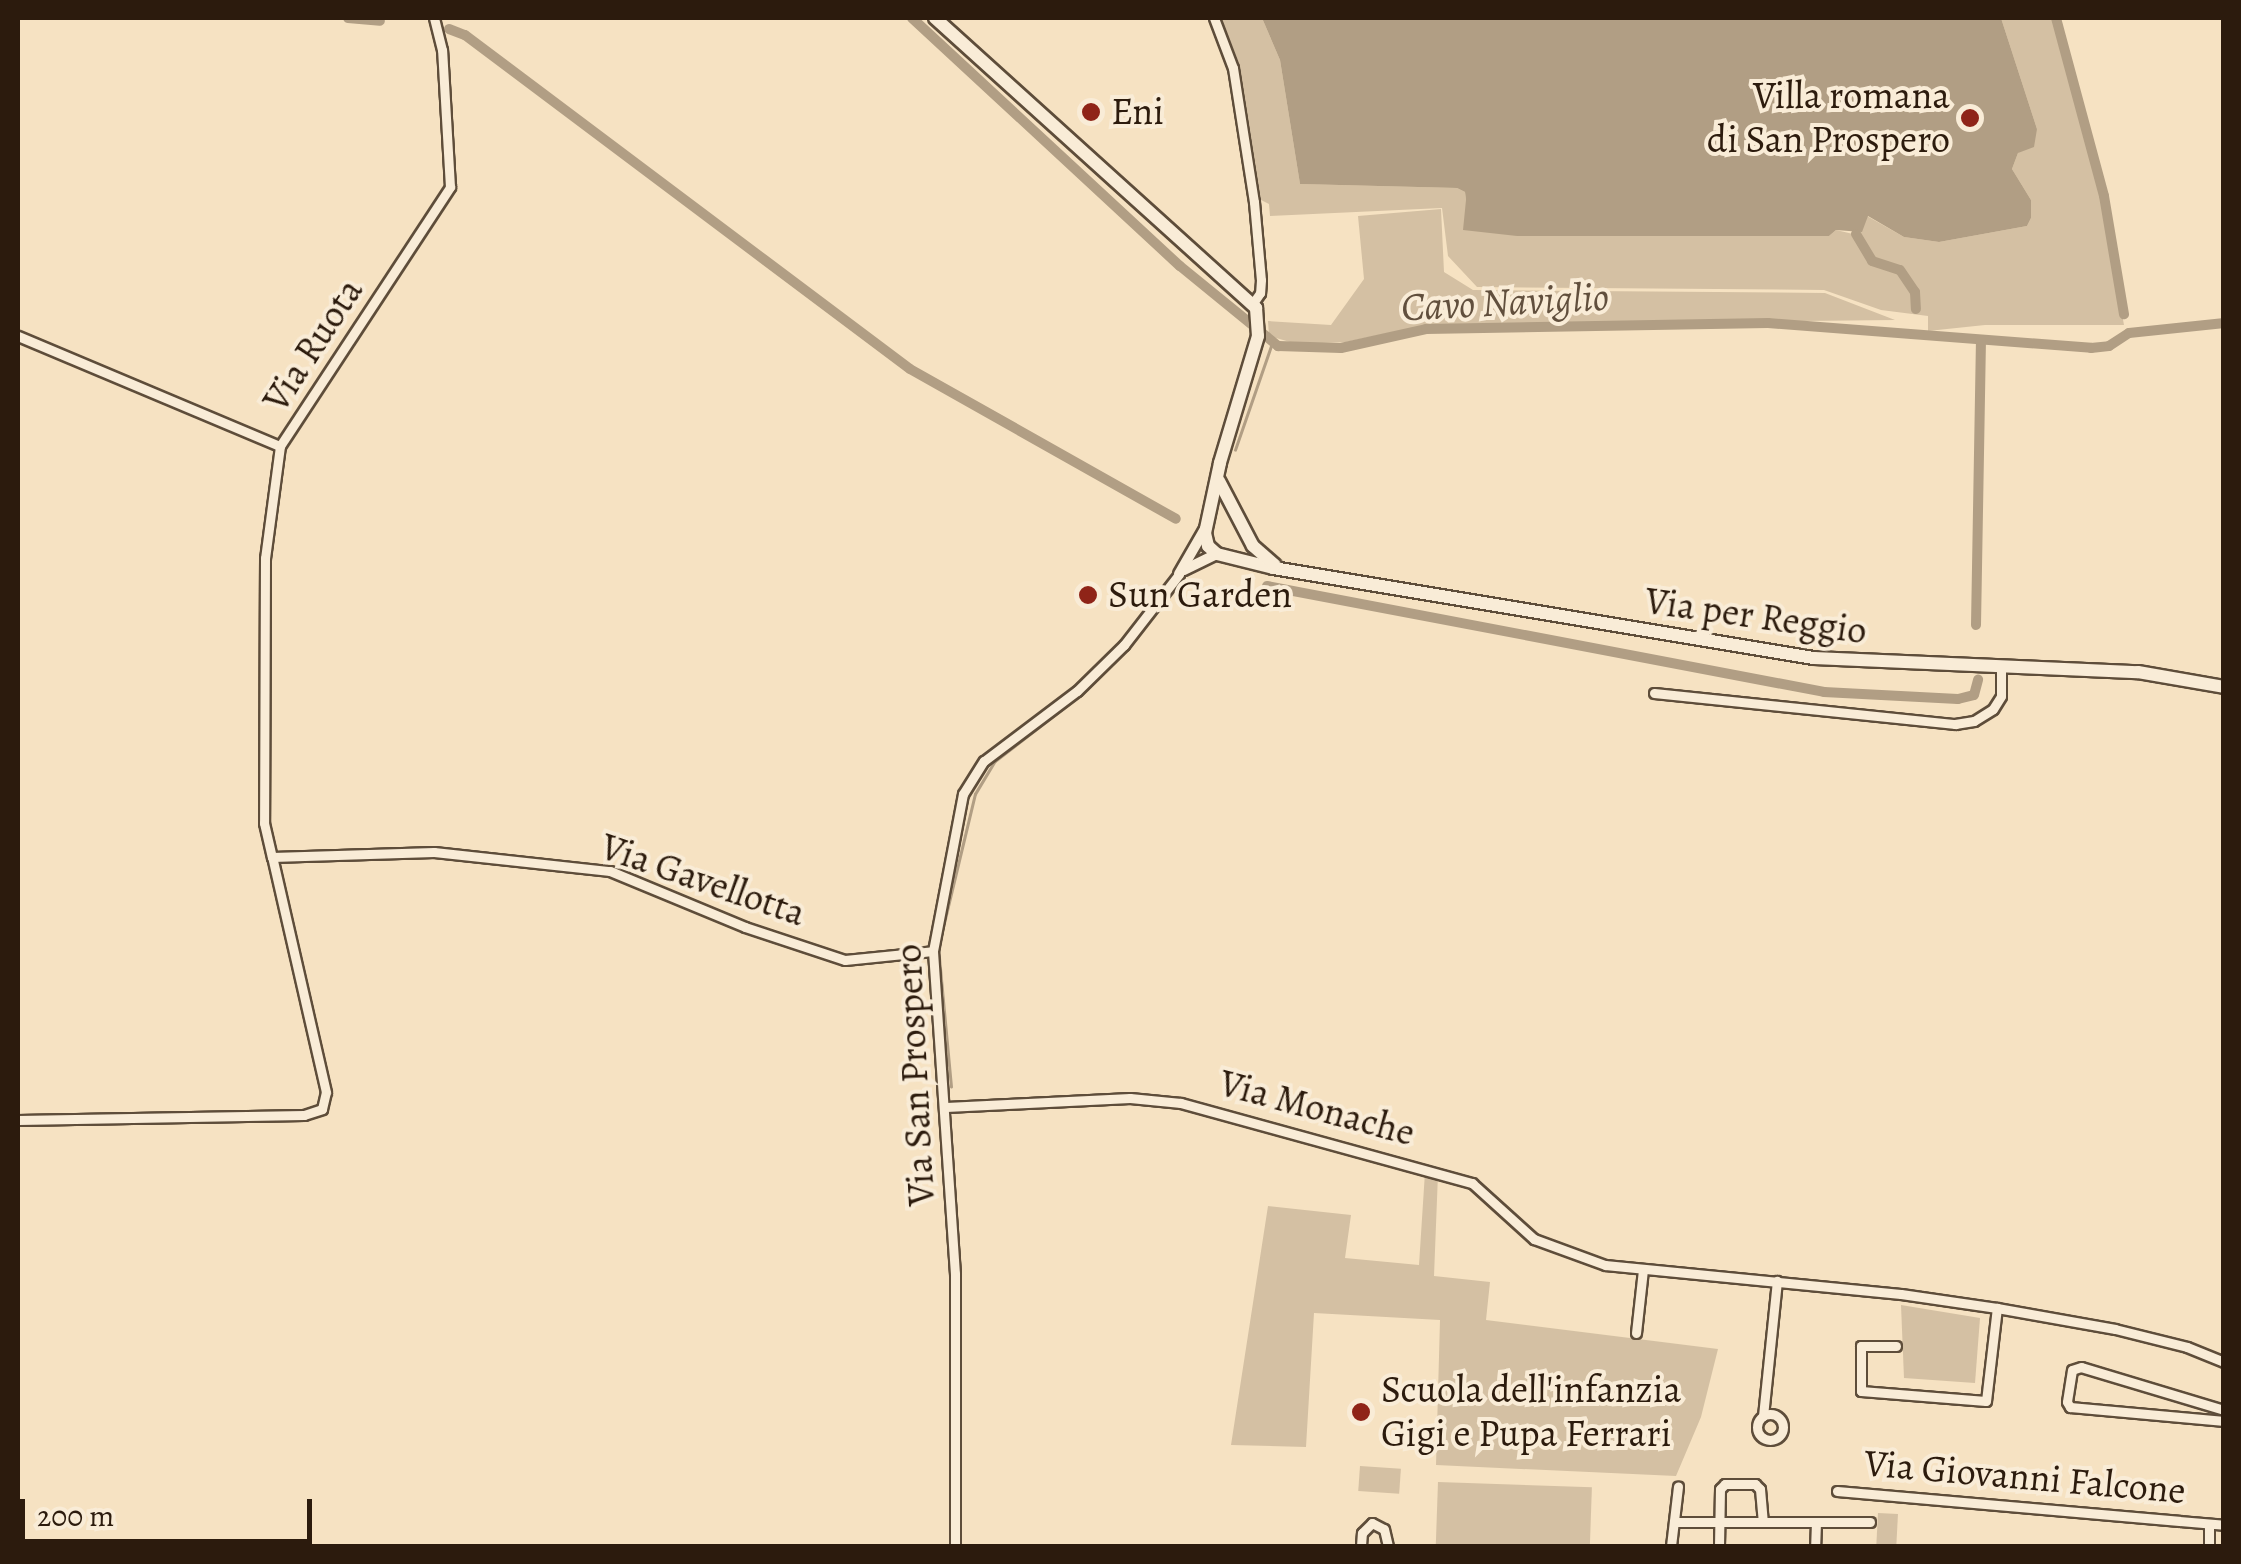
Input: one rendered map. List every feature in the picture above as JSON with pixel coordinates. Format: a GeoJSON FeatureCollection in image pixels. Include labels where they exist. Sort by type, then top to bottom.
{"type":"FeatureCollection","features":[{"type":"Feature","properties":{"kind":"main road"},"geometry":{"type":"LineString","coordinates":[[935,18],[1253,303],[1260,319],[1256,344],[1218,479],[1208,524],[1208,546],[1222,555],[1238,552],[1248,536]]}},
{"type":"Feature","properties":{"kind":"main road"},"geometry":{"type":"LineString","coordinates":[[1218,479],[1258,553],[1284,570]]}},
{"type":"Feature","properties":{"kind":"main road"},"geometry":{"type":"LineString","coordinates":[[1208,524],[1226,513],[1237,516]]}},
{"type":"Feature","properties":{"kind":"main road","name":"Via per Reggio"},"geometry":{"type":"LineString","coordinates":[[1222,555],[1284,570],[1814,658],[2138,672],[2224,687]]}},
{"type":"Feature","properties":{"kind":"street","name":"Via Ruota"},"geometry":{"type":"LineString","coordinates":[[18,336],[280,446],[450,186],[442,50],[434,18]]}},
{"type":"Feature","properties":{"kind":"street"},"geometry":{"type":"LineString","coordinates":[[1214,18],[1233,68],[1251,183],[1261,280],[1260,293],[1253,303]]}},
{"type":"Feature","properties":{"kind":"street"},"geometry":{"type":"LineString","coordinates":[[18,1120],[304,1115],[322,1108],[326,1092],[264,823],[265,572],[268,516],[280,446]]}},
{"type":"Feature","properties":{"kind":"street","name":"Via San Prospero"},"geometry":{"type":"LineString","coordinates":[[956,1546],[956,1332],[946,1107],[933,951],[964,794],[984,761],[1077,690],[1124,645],[1179,574],[1208,524]]}},
{"type":"Feature","properties":{"kind":"street","name":"Via San Prospero"},"geometry":{"type":"LineString","coordinates":[[1179,574],[1196,561],[1222,555]]}},
{"type":"Feature","properties":{"kind":"street"},"geometry":{"type":"LineString","coordinates":[[1654,693],[1955,724],[1974,721],[1994,709],[2001,696],[2002,668]]}},
{"type":"Feature","properties":{"kind":"street","name":"Via Gavellotta"},"geometry":{"type":"LineString","coordinates":[[272,857],[434,852],[610,871],[746,927],[845,960],[933,951]]}},
{"type":"Feature","properties":{"kind":"street","name":"Via Monache"},"geometry":{"type":"LineString","coordinates":[[946,1107],[1130,1098],[1181,1102],[1472,1183],[1546,1246],[1605,1265],[1996,1308],[2115,1329],[2187,1347],[2224,1362]]}},
{"type":"Feature","properties":{"kind":"street"},"geometry":{"type":"LineString","coordinates":[[1636,1332],[1644,1270]]}},
{"type":"Feature","properties":{"kind":"street"},"geometry":{"type":"LineString","coordinates":[[1763,1416],[1777,1282]]}},
{"type":"Feature","properties":{"kind":"street"},"geometry":{"type":"LineString","coordinates":[[1896,1346],[1861,1346],[1861,1390],[1986,1401],[1996,1308]]}},
{"type":"Feature","properties":{"kind":"street"},"geometry":{"type":"LineString","coordinates":[[2224,1410],[2081,1366],[2072,1370],[2067,1402],[2070,1407],[2224,1421]]}},
{"type":"Feature","properties":{"kind":"street"},"geometry":{"type":"LineString","coordinates":[[1719,1546],[1720,1488],[1755,1484],[1760,1489],[1763,1522]]}},
{"type":"Feature","properties":{"kind":"street"},"geometry":{"type":"LineString","coordinates":[[1671,1546],[1678,1486]]}},
{"type":"Feature","properties":{"kind":"street","name":"Via Giovanni Falcone"},"geometry":{"type":"LineString","coordinates":[[1837,1491],[2224,1524]]}},
{"type":"Feature","properties":{"kind":"street"},"geometry":{"type":"LineString","coordinates":[[1674,1522],[1870,1522]]}},
{"type":"Feature","properties":{"kind":"street"},"geometry":{"type":"LineString","coordinates":[[1815,1546],[1816,1522]]}},
{"type":"Feature","properties":{"kind":"street"},"geometry":{"type":"LineString","coordinates":[[1361,1546],[1362,1534],[1372,1523],[1384,1530],[1388,1546]]}},
{"type":"Feature","properties":{"kind":"street","name":"Via Giovanni Falcone"},"geometry":{"type":"LineString","coordinates":[[2209,1524],[2209,1546]]}},
{"type":"Feature","properties":{"kind":"shaded area"},"geometry":{"type":"Polygon","coordinates":[[[1221,18],[1262,18],[1280,60],[1300,184],[1457,188],[1465,192],[1466,200],[1517,236],[1829,236],[1836,230],[1853,234],[1867,216],[1904,237],[1939,242],[2027,226],[2031,200],[2012,169],[2018,153],[2037,129],[2001,18],[2053,18],[2098,184],[2124,325],[1985,325],[1928,331],[1928,316],[1881,310],[1824,290],[1477,287],[1448,256],[1442,208],[1270,216],[1269,204],[1261,200],[1240,66],[1221,18]]]}},
{"type":"Feature","properties":{"kind":"shaded area"},"geometry":{"type":"Polygon","coordinates":[[[1262,18],[2001,18],[2037,129],[2034,147],[2018,153],[2012,169],[2031,200],[2031,218],[2027,226],[1939,242],[1904,237],[1868,216],[1862,232],[1836,230],[1829,236],[1517,236],[1463,230],[1465,192],[1457,188],[1300,184],[1280,60],[1262,18]]]}},
{"type":"Feature","properties":{"kind":"shaded area"},"geometry":{"type":"Polygon","coordinates":[[[1441,209],[1444,272],[1473,290],[1825,293],[1895,320],[1426,325],[1346,342],[1297,344],[1269,336],[1268,321],[1331,325],[1364,279],[1358,216],[1441,209]]]}},
{"type":"Feature","properties":{"kind":"shaded area"},"geometry":{"type":"Polygon","coordinates":[[[1425,1172],[1438,1174],[1434,1276],[1490,1282],[1486,1320],[1718,1349],[1701,1417],[1676,1476],[1436,1465],[1440,1320],[1314,1313],[1306,1447],[1231,1445],[1268,1206],[1351,1215],[1345,1258],[1419,1265],[1425,1172]]]}},
{"type":"Feature","properties":{"kind":"shaded area"},"geometry":{"type":"Polygon","coordinates":[[[1901,1305],[1980,1318],[1975,1383],[1904,1378],[1901,1305]]]}},
{"type":"Feature","properties":{"kind":"shaded area"},"geometry":{"type":"Polygon","coordinates":[[[1360,1466],[1401,1469],[1399,1494],[1358,1491],[1360,1466]]]}},
{"type":"Feature","properties":{"kind":"shaded area"},"geometry":{"type":"Polygon","coordinates":[[[1438,1482],[1592,1487],[1590,1546],[1436,1546],[1438,1482]]]}},
{"type":"Feature","properties":{"kind":"shaded area"},"geometry":{"type":"Polygon","coordinates":[[[1878,1513],[1898,1514],[1896,1546],[1876,1546],[1878,1513]]]}},
{"type":"Feature","properties":{"kind":"waterway"},"geometry":{"type":"LineString","coordinates":[[348,18],[380,21]]}},
{"type":"Feature","properties":{"kind":"waterway","name":"Cavo Naviglio"},"geometry":{"type":"LineString","coordinates":[[912,18],[1180,266],[1278,346],[1341,348],[1426,329],[1768,323],[2091,348],[2109,346],[2129,333],[2224,323]]}},
{"type":"Feature","properties":{"kind":"waterway"},"geometry":{"type":"LineString","coordinates":[[2056,18],[2104,196],[2124,314]]}},
{"type":"Feature","properties":{"kind":"waterway"},"geometry":{"type":"LineString","coordinates":[[449,29],[465,35],[910,369],[1176,519]]}},
{"type":"Feature","properties":{"kind":"waterway"},"geometry":{"type":"LineString","coordinates":[[1856,234],[1872,261],[1900,270],[1915,292],[1916,309]]}},
{"type":"Feature","properties":{"kind":"waterway"},"geometry":{"type":"LineString","coordinates":[[1976,625],[1981,340]]}},
{"type":"Feature","properties":{"kind":"waterway"},"geometry":{"type":"LineString","coordinates":[[1235,450],[1272,343]]}},
{"type":"Feature","properties":{"kind":"waterway"},"geometry":{"type":"LineString","coordinates":[[1267,586],[1824,692],[1958,699],[1974,695],[1978,680]]}},
{"type":"Feature","properties":{"kind":"waterway"},"geometry":{"type":"LineString","coordinates":[[951,1087],[938,948],[975,794],[995,761],[1083,693],[1127,649]]}},
{"type":"Feature","properties":{"kind":"place","name":"Eni"},"geometry":{"type":"Point","coordinates":[1091,112]}},
{"type":"Feature","properties":{"kind":"place","name":"Villa romana di San Prospero"},"geometry":{"type":"Point","coordinates":[1970,118]}},
{"type":"Feature","properties":{"kind":"place","name":"Sun Garden"},"geometry":{"type":"Point","coordinates":[1088,595]}},
{"type":"Feature","properties":{"kind":"place","name":"Scuola dell'infanzia Gigi e Pupa Ferrari"},"geometry":{"type":"Point","coordinates":[1361,1412]}}]}
